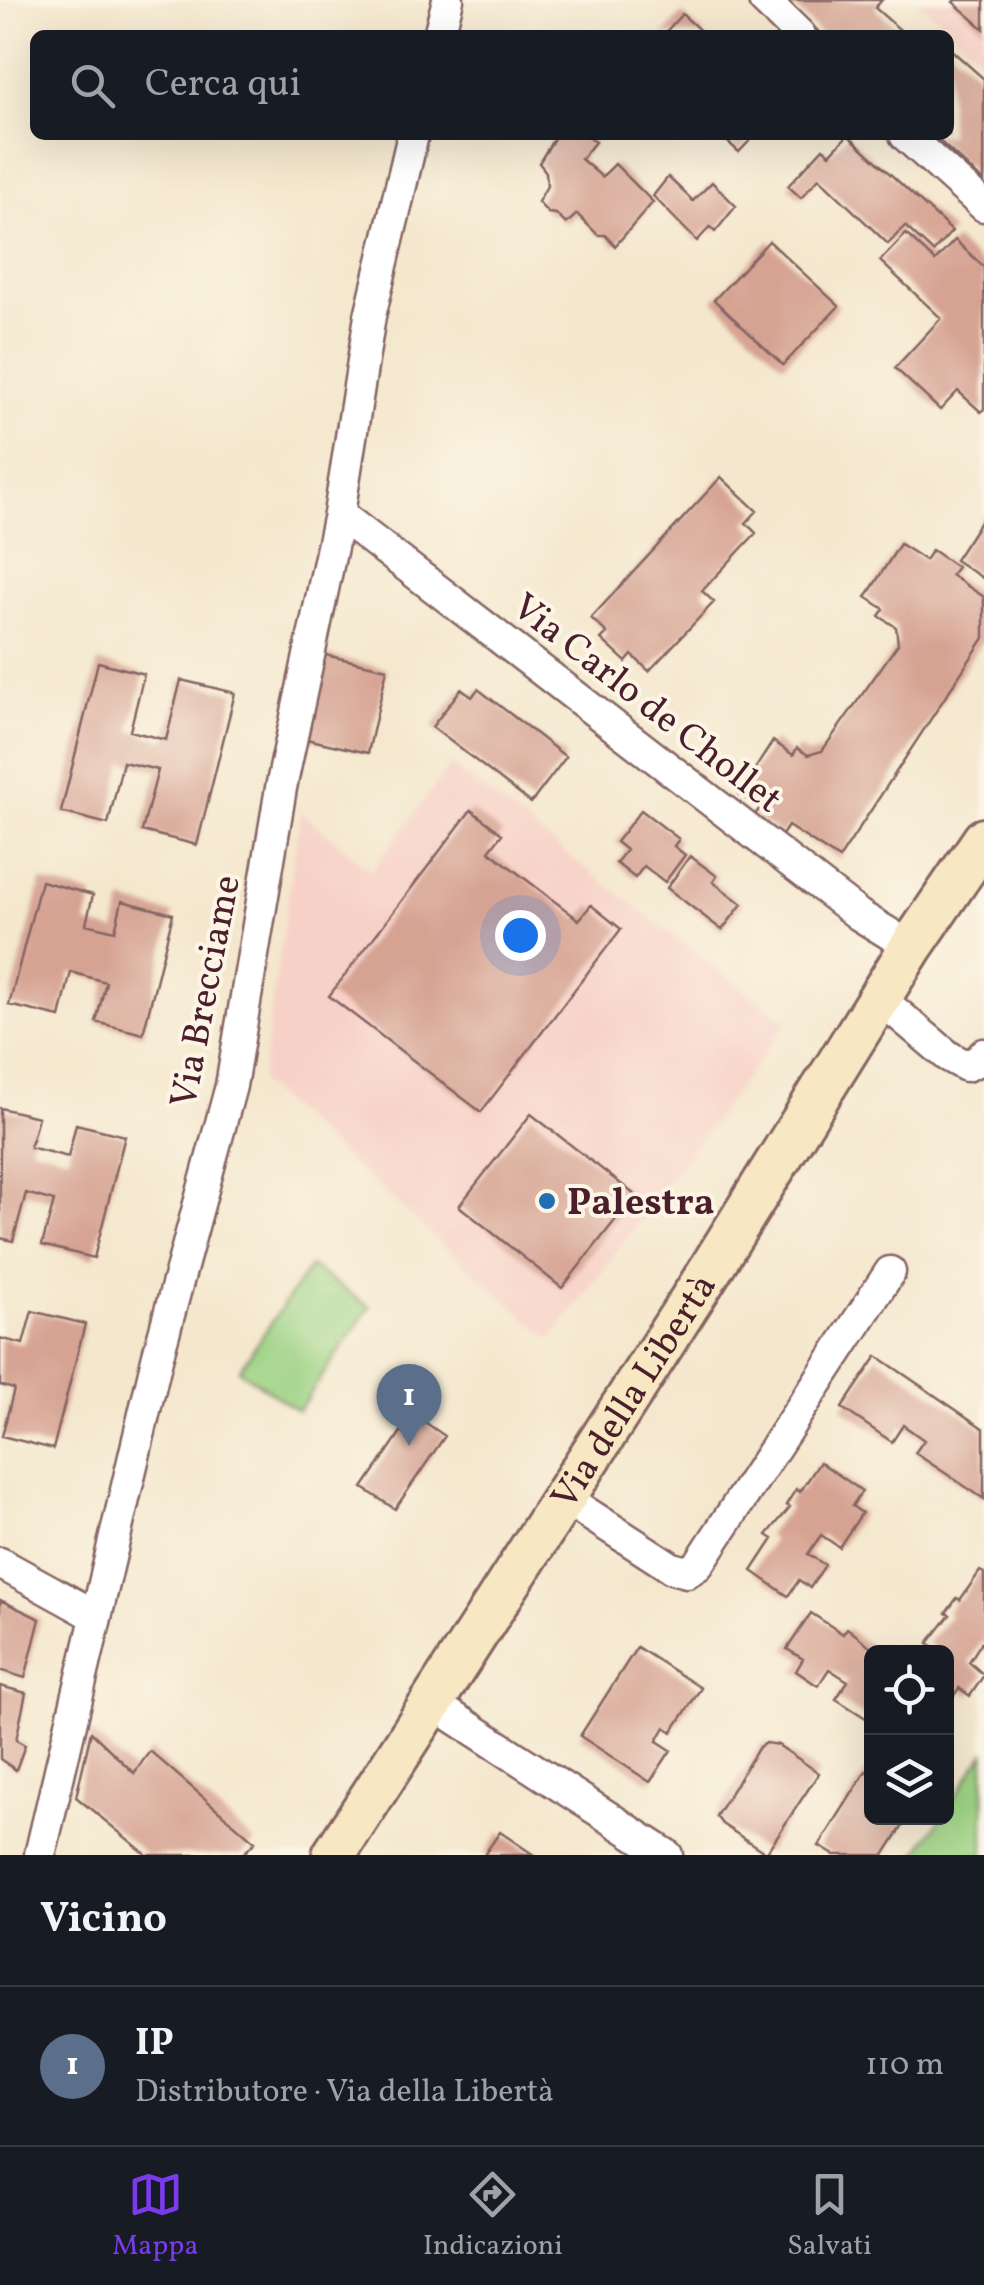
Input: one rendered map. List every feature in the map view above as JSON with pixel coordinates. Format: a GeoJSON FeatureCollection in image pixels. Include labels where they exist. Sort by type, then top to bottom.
{"type":"FeatureCollection","features":[{"type":"Feature","properties":{"kind":"main road","name":"Via della Libertà"},"geometry":{"type":"LineString","coordinates":[[334,1855],[911,948],[984,840]]}},
{"type":"Feature","properties":{"kind":"street"},"geometry":{"type":"LineString","coordinates":[[440,30],[448,0]]}},
{"type":"Feature","properties":{"kind":"street"},"geometry":{"type":"LineString","coordinates":[[764,0],[795,30]]}},
{"type":"Feature","properties":{"kind":"street","name":"Via Brecciame"},"geometry":{"type":"LineString","coordinates":[[40,1855],[157,1359],[230,1086],[281,788],[339,514],[370,316],[412,140]]}},
{"type":"Feature","properties":{"kind":"street"},"geometry":{"type":"LineString","coordinates":[[911,140],[984,206]]}},
{"type":"Feature","properties":{"kind":"street","name":"Via Carlo de Chollet"},"geometry":{"type":"LineString","coordinates":[[339,514],[859,915],[911,948]]}},
{"type":"Feature","properties":{"kind":"street"},"geometry":{"type":"LineString","coordinates":[[879,998],[948,1056],[966,1066],[984,1054]]}},
{"type":"Feature","properties":{"kind":"street"},"geometry":{"type":"LineString","coordinates":[[564,1498],[672,1568],[687,1572],[698,1565],[890,1272]]}},
{"type":"Feature","properties":{"kind":"street"},"geometry":{"type":"LineString","coordinates":[[0,1563],[94,1615]]}},
{"type":"Feature","properties":{"kind":"street"},"geometry":{"type":"LineString","coordinates":[[432,1703],[667,1855]]}},
{"type":"Feature","properties":{"kind":"shaded area"},"geometry":{"type":"Polygon","coordinates":[[[917,0],[984,0],[984,60],[954,30],[917,0]]]}},
{"type":"Feature","properties":{"kind":"shaded area"},"geometry":{"type":"Polygon","coordinates":[[[450,765],[787,1022],[551,1340],[260,1083],[301,811],[371,872],[450,765]]]}},
{"type":"Feature","properties":{"kind":"green space"},"geometry":{"type":"Polygon","coordinates":[[[310,1266],[370,1307],[298,1411],[239,1370],[310,1266]]]}},
{"type":"Feature","properties":{"kind":"green space"},"geometry":{"type":"Polygon","coordinates":[[[984,1753],[984,1855],[916,1855],[936,1825],[954,1825],[954,1798],[984,1753]]]}},
{"type":"Feature","properties":{"kind":"building"},"geometry":{"type":"Polygon","coordinates":[[[786,0],[882,0],[875,8],[900,30],[817,30],[786,0]]]}},
{"type":"Feature","properties":{"kind":"building"},"geometry":{"type":"Polygon","coordinates":[[[984,0],[984,29],[953,2],[984,0]]]}},
{"type":"Feature","properties":{"kind":"building"},"geometry":{"type":"Polygon","coordinates":[[[682,14],[700,30],[668,30],[682,14]]]}},
{"type":"Feature","properties":{"kind":"building"},"geometry":{"type":"Polygon","coordinates":[[[954,52],[984,79],[984,182],[938,140],[954,140],[954,52]]]}},
{"type":"Feature","properties":{"kind":"building"},"geometry":{"type":"Polygon","coordinates":[[[553,140],[592,140],[595,142],[581,159],[602,177],[615,164],[653,202],[615,246],[577,214],[566,224],[556,214],[548,213],[538,202],[547,186],[546,172],[539,163],[553,140]]]}},
{"type":"Feature","properties":{"kind":"building"},"geometry":{"type":"Polygon","coordinates":[[[726,140],[750,140],[739,152],[726,140]]]}},
{"type":"Feature","properties":{"kind":"building"},"geometry":{"type":"Polygon","coordinates":[[[843,140],[853,140],[952,231],[933,252],[905,226],[888,244],[819,178],[801,198],[788,186],[823,148],[830,154],[843,140]]]}},
{"type":"Feature","properties":{"kind":"building"},"geometry":{"type":"Polygon","coordinates":[[[668,177],[693,201],[712,182],[736,206],[715,232],[710,227],[697,241],[653,196],[668,177]]]}},
{"type":"Feature","properties":{"kind":"building"},"geometry":{"type":"Polygon","coordinates":[[[906,234],[935,261],[955,240],[984,267],[981,412],[958,391],[940,410],[895,368],[941,318],[880,261],[906,234]]]}},
{"type":"Feature","properties":{"kind":"building"},"geometry":{"type":"Polygon","coordinates":[[[769,241],[839,306],[783,365],[714,300],[769,241]]]}},
{"type":"Feature","properties":{"kind":"building"},"geometry":{"type":"Polygon","coordinates":[[[721,477],[757,511],[746,523],[756,533],[702,591],[714,602],[649,671],[632,655],[626,662],[601,639],[607,633],[591,618],[721,477]]]}},
{"type":"Feature","properties":{"kind":"building"},"geometry":{"type":"Polygon","coordinates":[[[984,516],[984,579],[955,560],[984,516]]]}},
{"type":"Feature","properties":{"kind":"building"},"geometry":{"type":"Polygon","coordinates":[[[900,544],[925,560],[932,550],[957,567],[951,575],[984,597],[984,638],[839,859],[788,826],[782,835],[754,816],[760,808],[739,794],[773,741],[793,755],[797,748],[808,755],[822,751],[898,644],[896,627],[879,616],[884,609],[866,597],[900,544]]]}},
{"type":"Feature","properties":{"kind":"building"},"geometry":{"type":"Polygon","coordinates":[[[321,654],[387,669],[368,753],[302,738],[321,654]]]}},
{"type":"Feature","properties":{"kind":"building"},"geometry":{"type":"Polygon","coordinates":[[[98,662],[144,674],[130,731],[166,740],[181,680],[235,693],[197,845],[142,831],[158,770],[123,762],[108,824],[61,812],[98,662]]]}},
{"type":"Feature","properties":{"kind":"building"},"geometry":{"type":"Polygon","coordinates":[[[461,689],[472,697],[478,689],[566,757],[531,803],[432,727],[461,689]]]}},
{"type":"Feature","properties":{"kind":"building"},"geometry":{"type":"Polygon","coordinates":[[[471,810],[502,834],[489,851],[579,920],[591,905],[621,929],[481,1112],[329,996],[471,810]]]}},
{"type":"Feature","properties":{"kind":"building"},"geometry":{"type":"Polygon","coordinates":[[[641,810],[679,839],[674,846],[685,855],[665,882],[644,866],[635,878],[616,863],[626,850],[616,842],[641,810]]]}},
{"type":"Feature","properties":{"kind":"building"},"geometry":{"type":"Polygon","coordinates":[[[690,856],[717,876],[713,882],[742,904],[722,930],[667,888],[690,856]]]}},
{"type":"Feature","properties":{"kind":"building"},"geometry":{"type":"Polygon","coordinates":[[[41,881],[93,895],[86,924],[115,931],[122,901],[173,914],[143,1034],[96,1022],[106,982],[71,972],[60,1017],[9,1005],[41,881]]]}},
{"type":"Feature","properties":{"kind":"building"},"geometry":{"type":"Polygon","coordinates":[[[0,1108],[38,1117],[30,1147],[68,1157],[76,1124],[125,1136],[94,1258],[42,1245],[54,1201],[26,1193],[13,1241],[0,1238],[0,1108]]]}},
{"type":"Feature","properties":{"kind":"building","name":"Palestra"},"geometry":{"type":"Polygon","coordinates":[[[531,1114],[635,1195],[562,1288],[459,1206],[531,1114]]]}},
{"type":"Feature","properties":{"kind":"building"},"geometry":{"type":"Polygon","coordinates":[[[32,1311],[85,1324],[53,1449],[2,1436],[14,1389],[0,1385],[0,1338],[23,1344],[32,1311]]]}},
{"type":"Feature","properties":{"kind":"building"},"geometry":{"type":"Polygon","coordinates":[[[877,1356],[984,1429],[984,1499],[915,1453],[924,1440],[903,1425],[892,1442],[842,1408],[877,1356]]]}},
{"type":"Feature","properties":{"kind":"building"},"geometry":{"type":"Polygon","coordinates":[[[413,1414],[445,1436],[395,1509],[363,1488],[413,1414]]]}},
{"type":"Feature","properties":{"kind":"building"},"geometry":{"type":"Polygon","coordinates":[[[820,1462],[862,1491],[852,1506],[862,1513],[839,1547],[821,1535],[808,1554],[825,1565],[810,1588],[799,1580],[788,1596],[752,1571],[773,1539],[767,1535],[790,1507],[786,1505],[796,1489],[800,1492],[820,1462]]]}},
{"type":"Feature","properties":{"kind":"building"},"geometry":{"type":"Polygon","coordinates":[[[980,1571],[984,1573],[984,1645],[981,1643],[969,1662],[984,1675],[970,1696],[959,1688],[954,1695],[954,1645],[928,1643],[950,1615],[946,1613],[957,1598],[960,1600],[980,1571]]]}},
{"type":"Feature","properties":{"kind":"building"},"geometry":{"type":"Polygon","coordinates":[[[0,1600],[40,1619],[25,1678],[0,1670],[0,1600]]]}},
{"type":"Feature","properties":{"kind":"building"},"geometry":{"type":"Polygon","coordinates":[[[811,1613],[843,1634],[847,1628],[869,1645],[864,1645],[864,1717],[836,1699],[848,1681],[829,1669],[818,1686],[796,1671],[803,1659],[787,1649],[811,1613]]]}},
{"type":"Feature","properties":{"kind":"building"},"geometry":{"type":"Polygon","coordinates":[[[637,1647],[701,1688],[672,1732],[665,1727],[657,1741],[671,1750],[650,1782],[580,1736],[637,1647]]]}},
{"type":"Feature","properties":{"kind":"building"},"geometry":{"type":"Polygon","coordinates":[[[0,1686],[26,1693],[16,1740],[25,1745],[16,1770],[0,1759],[0,1686]]]}},
{"type":"Feature","properties":{"kind":"building"},"geometry":{"type":"Polygon","coordinates":[[[91,1732],[134,1773],[150,1751],[255,1842],[242,1855],[147,1855],[76,1797],[91,1732]]]}},
{"type":"Feature","properties":{"kind":"building"},"geometry":{"type":"Polygon","coordinates":[[[766,1743],[778,1745],[819,1773],[766,1853],[716,1816],[759,1747],[766,1743]]]}},
{"type":"Feature","properties":{"kind":"building"},"geometry":{"type":"Polygon","coordinates":[[[864,1774],[864,1825],[903,1825],[884,1855],[834,1855],[819,1846],[864,1774]]]}},
{"type":"Feature","properties":{"kind":"building"},"geometry":{"type":"Polygon","coordinates":[[[500,1832],[534,1855],[484,1855],[500,1832]]]}},
{"type":"Feature","properties":{"kind":"place","name":"Palestra"},"geometry":{"type":"Point","coordinates":[547,1201]}},
{"type":"Feature","properties":{"kind":"place","name":"IP"},"geometry":{"type":"Point","coordinates":[409,1446]}}]}
